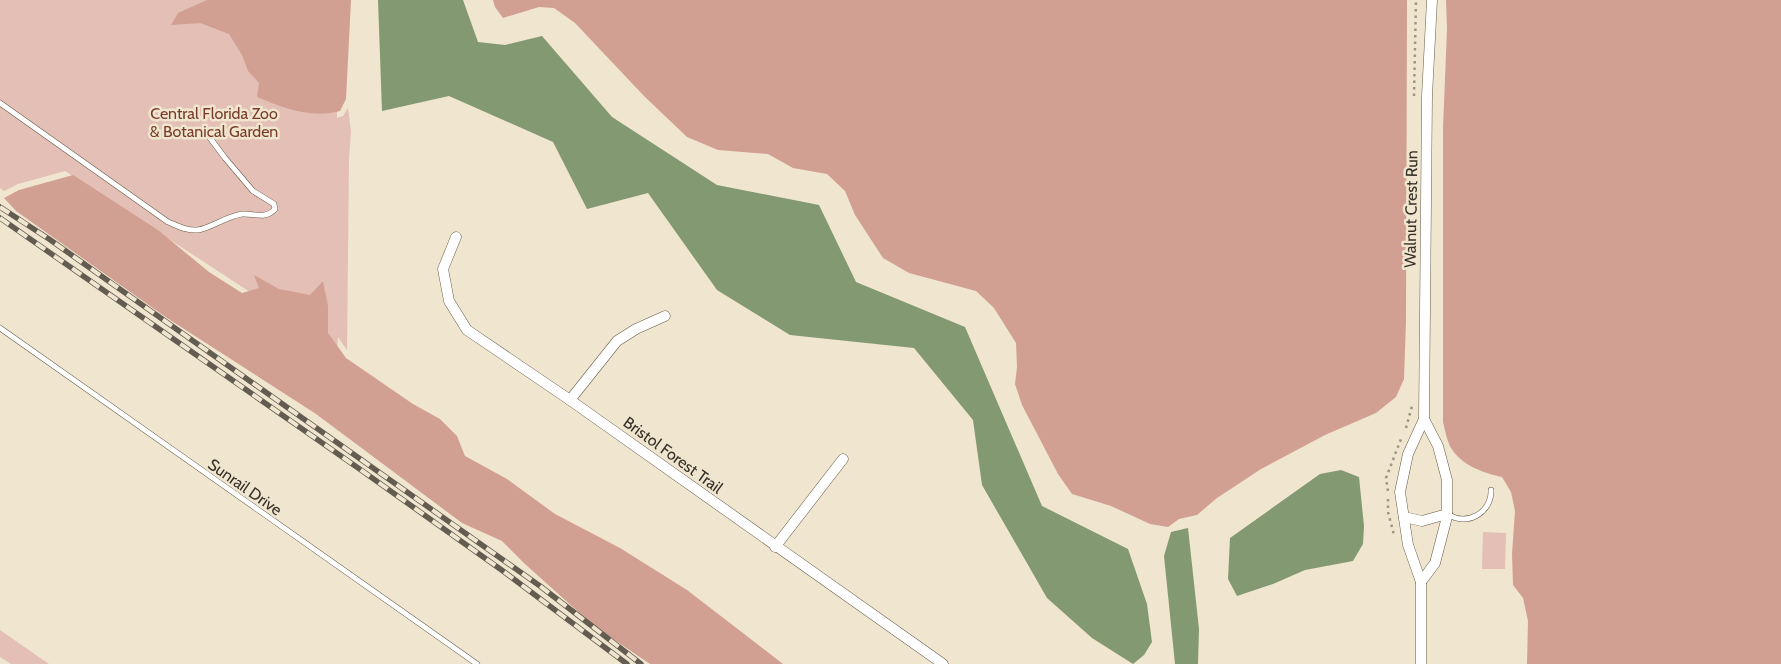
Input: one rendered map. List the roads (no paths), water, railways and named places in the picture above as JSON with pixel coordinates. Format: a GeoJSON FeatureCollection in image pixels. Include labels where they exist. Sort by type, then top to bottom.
{"type":"FeatureCollection","features":[{"type":"Feature","properties":{"kind":"street","name":"Walnut Crest Run"},"geometry":{"type":"LineString","coordinates":[[1421,664],[1421,582],[1408,545],[1400,492],[1408,454],[1424,419],[1428,96],[1432,0]]}},
{"type":"Feature","properties":{"kind":"street","name":"Bristol Forest Trail"},"geometry":{"type":"LineString","coordinates":[[456,237],[443,269],[448,301],[467,330],[570,400],[775,547],[943,664]]}},
{"type":"Feature","properties":{"kind":"street"},"geometry":{"type":"LineString","coordinates":[[570,400],[617,341],[665,316]]}},
{"type":"Feature","properties":{"kind":"street","name":"Walnut Crest Run"},"geometry":{"type":"LineString","coordinates":[[1421,582],[1435,563],[1447,514],[1447,480],[1438,446],[1424,419]]}},
{"type":"Feature","properties":{"kind":"street"},"geometry":{"type":"LineString","coordinates":[[775,547],[843,459]]}},
{"type":"Feature","properties":{"kind":"street"},"geometry":{"type":"LineString","coordinates":[[1404,517],[1422,521],[1447,514]]}},
{"type":"Feature","properties":{"kind":"lane"},"geometry":{"type":"LineString","coordinates":[[0,103],[168,222],[186,230],[198,230],[241,214],[262,216],[271,213],[275,209],[274,204],[254,191],[210,138]]}},
{"type":"Feature","properties":{"kind":"lane","name":"Sunrail Drive"},"geometry":{"type":"LineString","coordinates":[[0,328],[477,664]]}},
{"type":"Feature","properties":{"kind":"lane"},"geometry":{"type":"LineString","coordinates":[[1447,514],[1460,520],[1475,518],[1491,500],[1491,490]]}},
{"type":"Feature","properties":{"kind":"railway"},"geometry":{"type":"LineString","coordinates":[[0,207],[49,239],[540,586],[641,664]]}},
{"type":"Feature","properties":{"kind":"railway"},"geometry":{"type":"LineString","coordinates":[[0,218],[503,571],[627,664]]}},
{"type":"Feature","properties":{"kind":"park label","name":"Central Florida Zoo & Botanical Garden"},"geometry":{"type":"Point","coordinates":[214,122]}}]}
